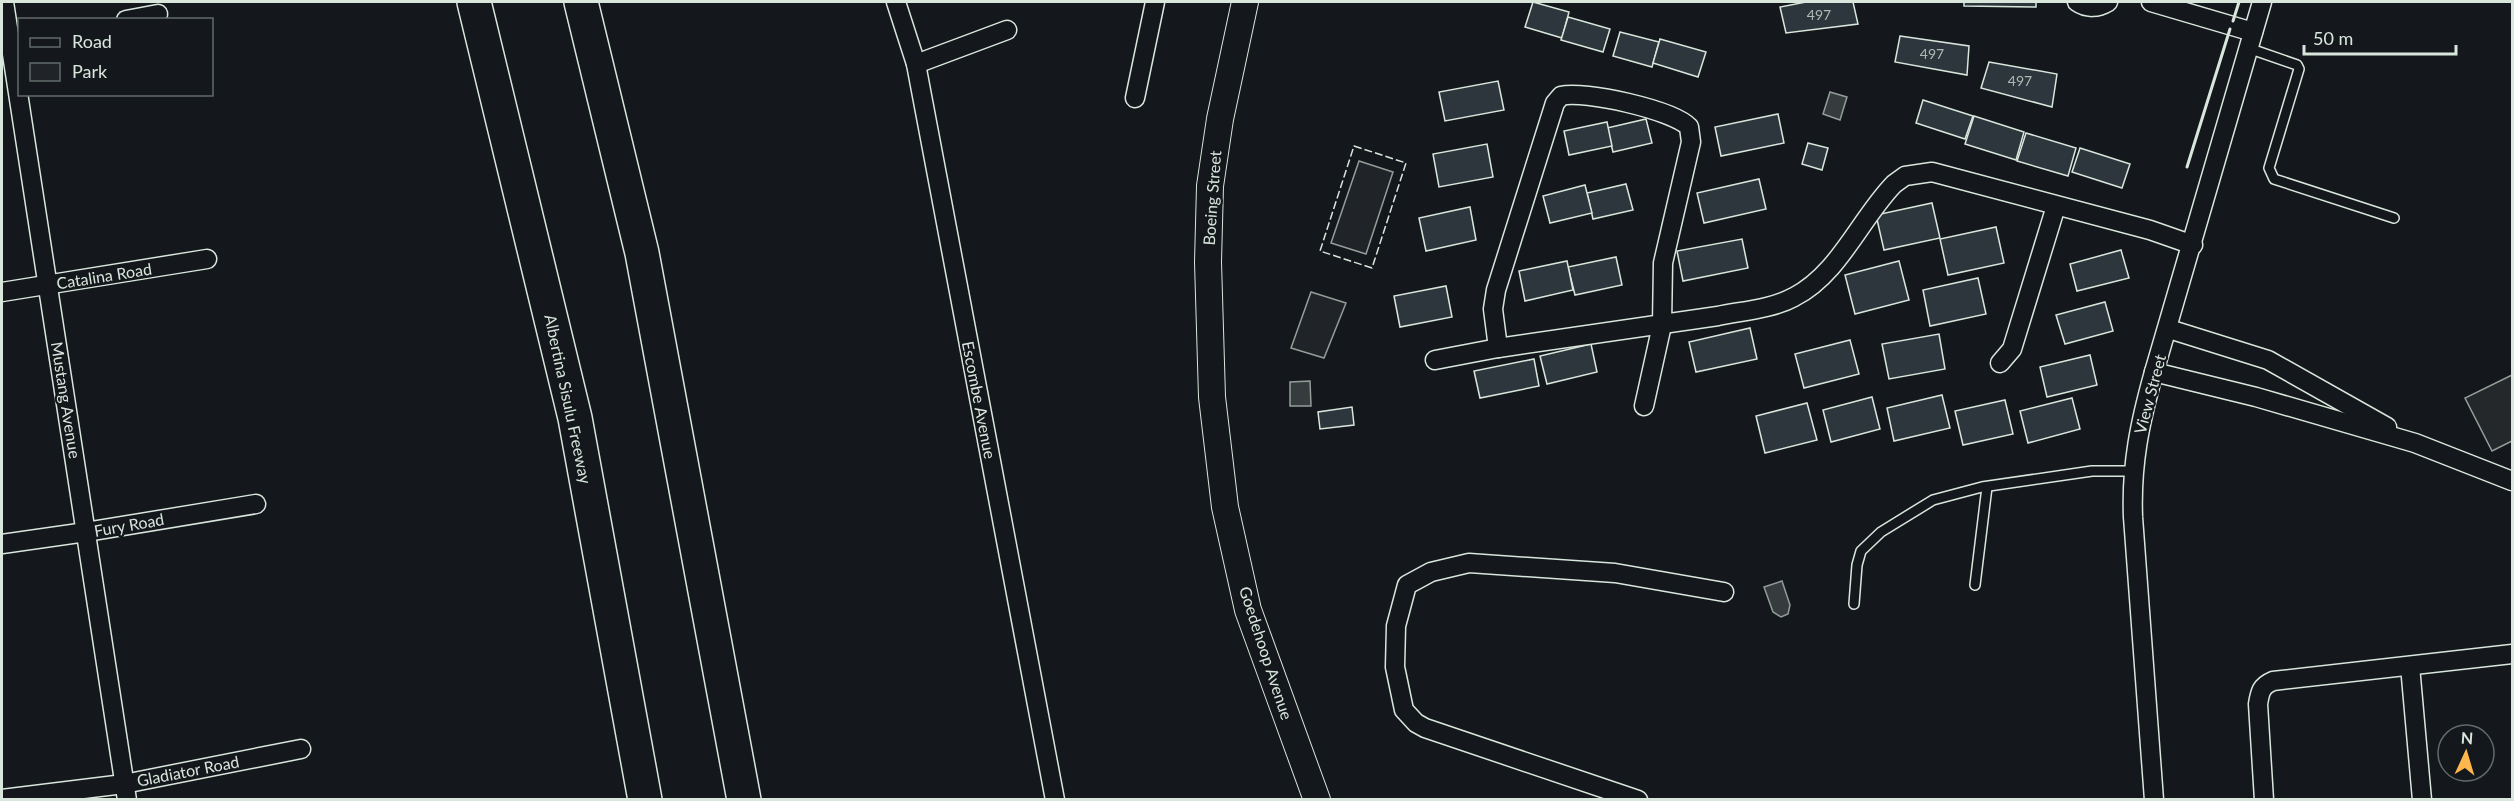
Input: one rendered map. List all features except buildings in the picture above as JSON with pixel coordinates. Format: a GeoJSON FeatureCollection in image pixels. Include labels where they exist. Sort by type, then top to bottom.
{"type":"FeatureCollection","features":[{"type":"Feature","properties":{"kind":"highway","name":"Albertina Sisulu Freeway"},"geometry":{"type":"LineString","coordinates":[[474,2],[575,418],[645,800]]}},
{"type":"Feature","properties":{"kind":"highway"},"geometry":{"type":"LineString","coordinates":[[581,2],[642,253],[744,800]]}},
{"type":"Feature","properties":{"kind":"main road","name":"Boeing Street"},"geometry":{"type":"LineString","coordinates":[[1212,397],[1208,262],[1210,186],[1220,119],[1245,2]]}},
{"type":"Feature","properties":{"kind":"main road","name":"Goedehoop Avenue"},"geometry":{"type":"LineString","coordinates":[[1212,397],[1225,507],[1248,610],[1317,800]]}},
{"type":"Feature","properties":{"kind":"street","name":"Mustang Avenue"},"geometry":{"type":"LineString","coordinates":[[4,2],[18,90]]}},
{"type":"Feature","properties":{"kind":"street","name":"Escombe Avenue"},"geometry":{"type":"LineString","coordinates":[[896,2],[916,64],[1055,800]]}},
{"type":"Feature","properties":{"kind":"street"},"geometry":{"type":"LineString","coordinates":[[1135,98],[1155,2]]}},
{"type":"Feature","properties":{"kind":"street"},"geometry":{"type":"LineString","coordinates":[[2077,2],[2090,7],[2098,7],[2108,2]]}},
{"type":"Feature","properties":{"kind":"street"},"geometry":{"type":"LineString","coordinates":[[2151,2],[2250,40]]}},
{"type":"Feature","properties":{"kind":"street","name":"View Street"},"geometry":{"type":"LineString","coordinates":[[2154,800],[2133,517],[2133,471],[2140,424],[2154,372],[2169,329],[2262,2]]}},
{"type":"Feature","properties":{"kind":"street"},"geometry":{"type":"LineString","coordinates":[[137,18],[159,14]]}},
{"type":"Feature","properties":{"kind":"street"},"geometry":{"type":"LineString","coordinates":[[916,64],[1007,30]]}},
{"type":"Feature","properties":{"kind":"street"},"geometry":{"type":"LineString","coordinates":[[1498,348],[1493,309],[1496,290],[1554,103],[1561,96],[1570,93],[1587,94],[1668,114],[1689,127],[1691,142],[1664,262],[1662,325],[1644,406]]}},
{"type":"Feature","properties":{"kind":"street","name":"Mustang Avenue"},"geometry":{"type":"LineString","coordinates":[[19,96],[125,792]]}},
{"type":"Feature","properties":{"kind":"street"},"geometry":{"type":"LineString","coordinates":[[1435,360],[1498,348],[1662,325],[1754,309],[1792,298],[1822,278],[1883,195],[1905,176],[1932,172],[2150,230],[2193,245]]}},
{"type":"Feature","properties":{"kind":"street"},"geometry":{"type":"LineString","coordinates":[[2000,363],[2012,349],[2056,206]]}},
{"type":"Feature","properties":{"kind":"street","name":"Catalina Road"},"geometry":{"type":"LineString","coordinates":[[2,292],[207,259]]}},
{"type":"Feature","properties":{"kind":"street"},"geometry":{"type":"LineString","coordinates":[[2169,329],[2268,360],[2415,443]]}},
{"type":"Feature","properties":{"kind":"street"},"geometry":{"type":"LineString","coordinates":[[2154,372],[2256,397],[2415,443],[2512,481]]}},
{"type":"Feature","properties":{"kind":"street","name":"Fury Road"},"geometry":{"type":"LineString","coordinates":[[2,544],[256,504]]}},
{"type":"Feature","properties":{"kind":"street"},"geometry":{"type":"LineString","coordinates":[[1638,800],[1416,723],[1404,710],[1395,667],[1396,626],[1407,585],[1431,572],[1469,563],[1614,573],[1724,592]]}},
{"type":"Feature","properties":{"kind":"street"},"geometry":{"type":"LineString","coordinates":[[2264,800],[2258,704],[2260,691],[2265,685],[2273,681],[2512,654]]}},
{"type":"Feature","properties":{"kind":"street"},"geometry":{"type":"LineString","coordinates":[[2410,666],[2422,800]]}},
{"type":"Feature","properties":{"kind":"street","name":"Gladiator Road"},"geometry":{"type":"LineString","coordinates":[[2,799],[125,792],[302,749]]}},
{"type":"Feature","properties":{"kind":"lane"},"geometry":{"type":"LineString","coordinates":[[2250,40],[2297,65],[2299,69],[2269,168],[2274,179],[2394,218]]}},
{"type":"Feature","properties":{"kind":"lane"},"geometry":{"type":"LineString","coordinates":[[1854,604],[1857,565],[1861,551],[1881,532],[1933,500],[1987,487],[2092,471],[2133,471]]}},
{"type":"Feature","properties":{"kind":"lane"},"geometry":{"type":"LineString","coordinates":[[1975,585],[1987,487]]}},
{"type":"Feature","properties":{"kind":"green space"},"geometry":{"type":"Polygon","coordinates":[[[1359,161],[1393,172],[1366,254],[1331,243],[1359,161]]]}},
{"type":"Feature","properties":{"kind":"green space"},"geometry":{"type":"Polygon","coordinates":[[[1311,292],[1346,303],[1324,358],[1291,348],[1311,292]]]}},
{"type":"Feature","properties":{"kind":"shaded area"},"geometry":{"type":"Polygon","coordinates":[[[1830,92],[1847,97],[1840,120],[1823,114],[1830,92]]]}},
{"type":"Feature","properties":{"kind":"shaded area"},"geometry":{"type":"Polygon","coordinates":[[[2512,375],[2512,441],[2492,451],[2465,398],[2512,375]]]}},
{"type":"Feature","properties":{"kind":"shaded area"},"geometry":{"type":"Polygon","coordinates":[[[1310,381],[1311,406],[1290,406],[1290,382],[1310,381]]]}},
{"type":"Feature","properties":{"kind":"shaded area"},"geometry":{"type":"Polygon","coordinates":[[[1782,581],[1790,605],[1788,614],[1781,617],[1773,612],[1764,587],[1782,581]]]}},
{"type":"Feature","properties":{"kind":"fence"},"geometry":{"type":"LineString","coordinates":[[1354,146],[1406,163],[1372,268],[1320,251],[1354,146]]}},
{"type":"Feature","properties":{"kind":"wall"},"geometry":{"type":"LineString","coordinates":[[2233,21],[2239,2]]}},
{"type":"Feature","properties":{"kind":"wall"},"geometry":{"type":"LineString","coordinates":[[2187,167],[2230,29]]}}]}
